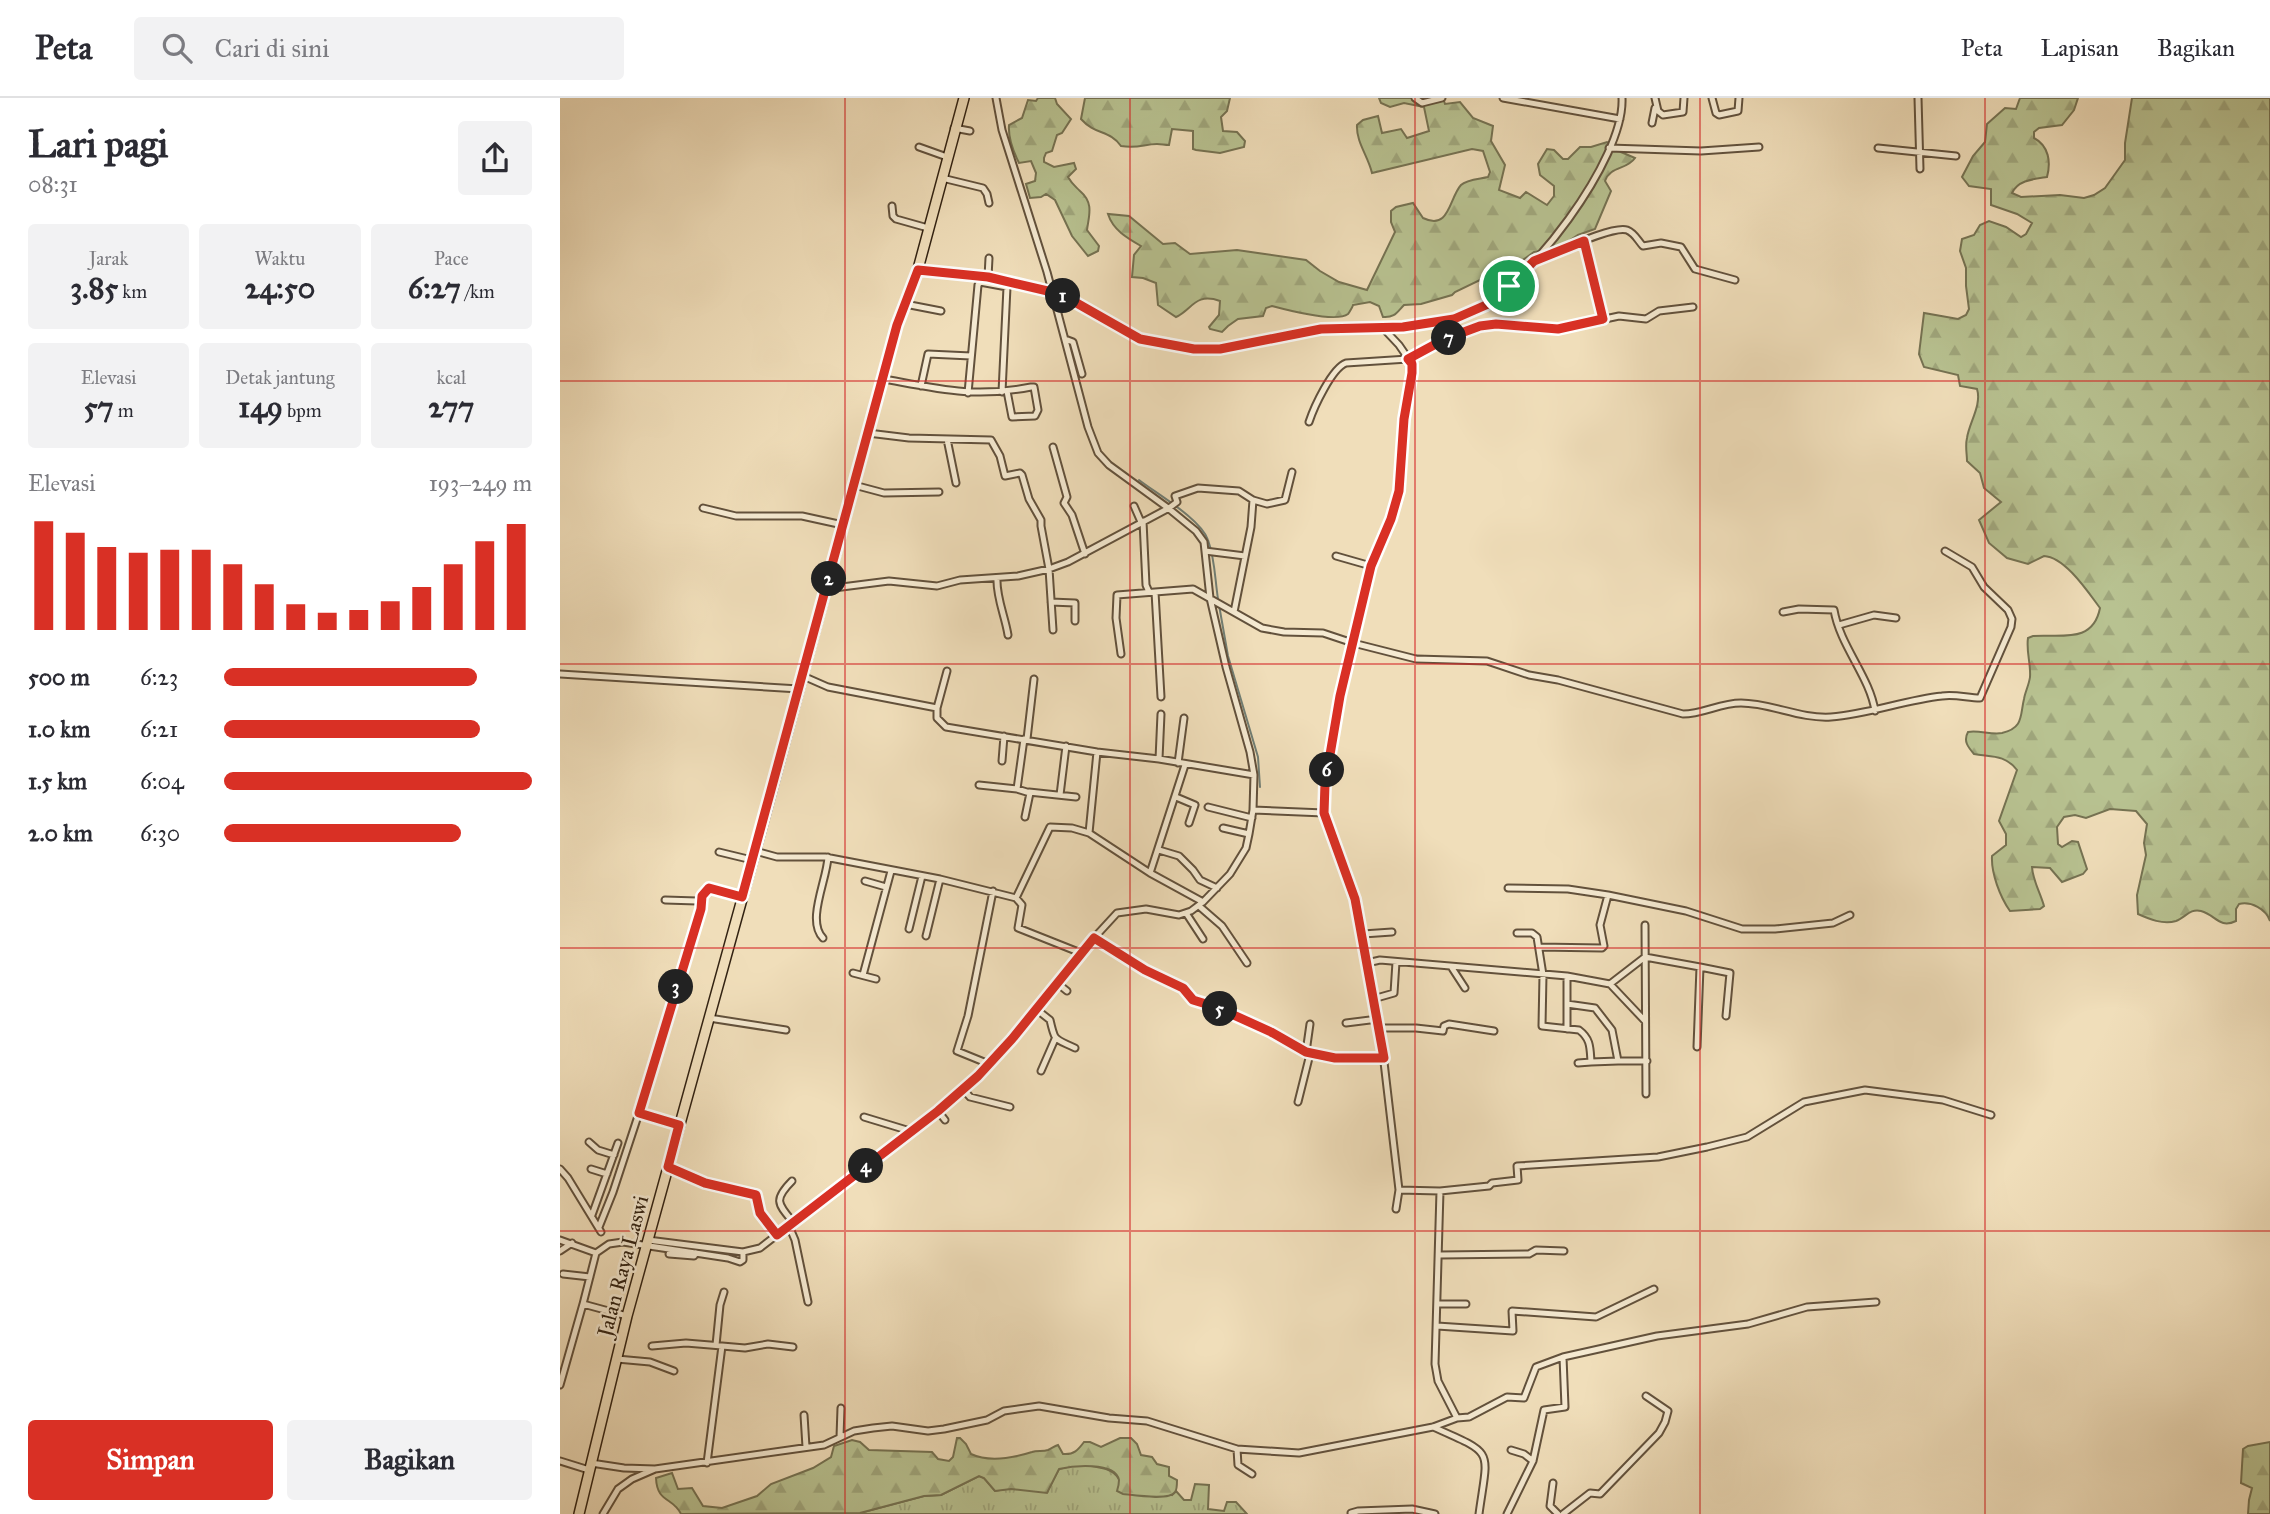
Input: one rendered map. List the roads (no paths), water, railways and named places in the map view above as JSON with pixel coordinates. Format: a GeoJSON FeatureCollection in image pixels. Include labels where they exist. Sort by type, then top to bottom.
{"type":"FeatureCollection","features":[{"type":"Feature","properties":{"kind":"main road","name":"Jalan Raya Laswi"},"geometry":{"type":"LineString","coordinates":[[579,1514],[647,1242],[868,433],[905,304],[918,270],[964,98]]}},
{"type":"Feature","properties":{"kind":"street"},"geometry":{"type":"LineString","coordinates":[[560,1385],[596,1253],[615,1243],[647,1242],[743,1255],[760,1248],[910,1131],[965,1092],[1036,1009],[1061,986],[1081,953],[1097,940],[1118,913],[1146,909],[1177,915],[1202,906],[1236,866],[1245,848],[1252,818],[1257,810],[1254,775],[1250,752],[1230,687],[1210,597],[1206,551],[1201,537],[1169,508],[1109,465],[1098,453],[1088,427],[1047,272],[1002,130],[996,98]]}},
{"type":"Feature","properties":{"kind":"street"},"geometry":{"type":"LineString","coordinates":[[1415,98],[1422,103],[1442,98]]}},
{"type":"Feature","properties":{"kind":"street"},"geometry":{"type":"LineString","coordinates":[[1503,98],[1620,119]]}},
{"type":"Feature","properties":{"kind":"street"},"geometry":{"type":"LineString","coordinates":[[918,270],[988,277],[1052,292],[1140,339],[1194,349],[1220,349],[1321,329],[1383,328],[1443,322],[1474,312],[1500,295],[1534,261],[1572,215],[1609,148],[1620,119],[1622,98]]}},
{"type":"Feature","properties":{"kind":"street"},"geometry":{"type":"LineString","coordinates":[[1655,101],[1662,114],[1681,113],[1684,98]]}},
{"type":"Feature","properties":{"kind":"street"},"geometry":{"type":"LineString","coordinates":[[1713,98],[1716,113],[1719,115],[1738,111],[1739,98]]}},
{"type":"Feature","properties":{"kind":"street"},"geometry":{"type":"LineString","coordinates":[[1918,98],[1920,169]]}},
{"type":"Feature","properties":{"kind":"street"},"geometry":{"type":"LineString","coordinates":[[1652,123],[1655,101]]}},
{"type":"Feature","properties":{"kind":"street"},"geometry":{"type":"LineString","coordinates":[[954,128],[970,131]]}},
{"type":"Feature","properties":{"kind":"street"},"geometry":{"type":"LineString","coordinates":[[919,147],[947,157]]}},
{"type":"Feature","properties":{"kind":"street"},"geometry":{"type":"LineString","coordinates":[[1609,148],[1701,151],[1759,147]]}},
{"type":"Feature","properties":{"kind":"street"},"geometry":{"type":"LineString","coordinates":[[1878,148],[1956,156]]}},
{"type":"Feature","properties":{"kind":"street"},"geometry":{"type":"LineString","coordinates":[[942,178],[983,188],[989,203]]}},
{"type":"Feature","properties":{"kind":"street"},"geometry":{"type":"LineString","coordinates":[[891,206],[892,216],[896,219],[928,228]]}},
{"type":"Feature","properties":{"kind":"street"},"geometry":{"type":"LineString","coordinates":[[1534,261],[1584,241],[1617,230],[1627,230],[1642,246],[1661,243],[1678,246],[1684,250],[1695,269],[1735,280]]}},
{"type":"Feature","properties":{"kind":"street"},"geometry":{"type":"LineString","coordinates":[[1584,241],[1603,319]]}},
{"type":"Feature","properties":{"kind":"street"},"geometry":{"type":"LineString","coordinates":[[988,277],[989,258]]}},
{"type":"Feature","properties":{"kind":"street"},"geometry":{"type":"LineString","coordinates":[[884,379],[968,393],[1004,392],[1034,387],[1038,410],[1035,416],[1012,417],[1004,392],[1005,285],[980,282],[978,285],[968,393]]}},
{"type":"Feature","properties":{"kind":"street"},"geometry":{"type":"LineString","coordinates":[[905,304],[941,311]]}},
{"type":"Feature","properties":{"kind":"street"},"geometry":{"type":"LineString","coordinates":[[1309,422],[1313,408],[1341,365],[1408,359],[1445,339],[1480,326],[1496,324],[1558,329],[1603,319],[1634,316],[1646,319],[1659,311],[1693,307]]}},
{"type":"Feature","properties":{"kind":"street"},"geometry":{"type":"LineString","coordinates":[[1383,328],[1394,338],[1412,364],[1404,419],[1399,491],[1391,519],[1371,566],[1334,724],[1325,784],[1324,813],[1355,899],[1380,1028],[1399,1190],[1395,1209]]}},
{"type":"Feature","properties":{"kind":"street"},"geometry":{"type":"LineString","coordinates":[[1065,339],[1073,342],[1082,374]]}},
{"type":"Feature","properties":{"kind":"street"},"geometry":{"type":"LineString","coordinates":[[1067,349],[1076,353]]}},
{"type":"Feature","properties":{"kind":"street"},"geometry":{"type":"LineString","coordinates":[[921,386],[928,354],[971,356]]}},
{"type":"Feature","properties":{"kind":"street"},"geometry":{"type":"LineString","coordinates":[[868,433],[991,440],[1000,456],[1005,476],[1020,473],[1022,475],[1029,499],[1041,520],[1049,569],[1053,630]]}},
{"type":"Feature","properties":{"kind":"street"},"geometry":{"type":"LineString","coordinates":[[947,439],[956,483]]}},
{"type":"Feature","properties":{"kind":"street"},"geometry":{"type":"LineString","coordinates":[[1053,447],[1068,497],[1064,503],[1072,515],[1085,554]]}},
{"type":"Feature","properties":{"kind":"street"},"geometry":{"type":"LineString","coordinates":[[826,589],[889,581],[937,586],[960,580],[996,578],[1049,569],[1085,554],[1169,508],[1177,502],[1175,496],[1198,488],[1239,491],[1253,500],[1267,504],[1285,500],[1292,471]]}},
{"type":"Feature","properties":{"kind":"street"},"geometry":{"type":"LineString","coordinates":[[854,485],[884,493],[940,492]]}},
{"type":"Feature","properties":{"kind":"street"},"geometry":{"type":"LineString","coordinates":[[1234,612],[1251,527],[1253,500]]}},
{"type":"Feature","properties":{"kind":"street"},"geometry":{"type":"LineString","coordinates":[[1134,506],[1142,521],[1146,585],[1152,592],[1161,697]]}},
{"type":"Feature","properties":{"kind":"street"},"geometry":{"type":"LineString","coordinates":[[703,508],[736,516],[802,516],[843,525]]}},
{"type":"Feature","properties":{"kind":"street"},"geometry":{"type":"LineString","coordinates":[[1206,551],[1245,556]]}},
{"type":"Feature","properties":{"kind":"street"},"geometry":{"type":"LineString","coordinates":[[1121,654],[1116,618],[1117,596],[1193,589],[1273,631],[1323,633],[1423,660],[1487,661],[1529,675],[1583,686],[1683,713],[1698,712],[1721,704],[1743,703],[1830,717],[1946,695],[1979,699],[2011,627],[2011,615],[1984,587],[1972,567],[1945,551]]}},
{"type":"Feature","properties":{"kind":"street"},"geometry":{"type":"LineString","coordinates":[[1336,556],[1371,566]]}},
{"type":"Feature","properties":{"kind":"street"},"geometry":{"type":"LineString","coordinates":[[996,578],[1008,635]]}},
{"type":"Feature","properties":{"kind":"street"},"geometry":{"type":"LineString","coordinates":[[1051,602],[1075,603],[1075,621]]}},
{"type":"Feature","properties":{"kind":"street"},"geometry":{"type":"LineString","coordinates":[[1783,612],[1799,609],[1834,610],[1847,648],[1871,695],[1875,710]]}},
{"type":"Feature","properties":{"kind":"street"},"geometry":{"type":"LineString","coordinates":[[1839,625],[1874,615],[1896,618]]}},
{"type":"Feature","properties":{"kind":"street"},"geometry":{"type":"LineString","coordinates":[[947,671],[937,708],[937,718],[946,727],[1254,775]]}},
{"type":"Feature","properties":{"kind":"street"},"geometry":{"type":"LineString","coordinates":[[560,674],[800,683],[937,708]]}},
{"type":"Feature","properties":{"kind":"street"},"geometry":{"type":"LineString","coordinates":[[1017,789],[1034,680]]}},
{"type":"Feature","properties":{"kind":"street"},"geometry":{"type":"LineString","coordinates":[[1159,759],[1161,714]]}},
{"type":"Feature","properties":{"kind":"street"},"geometry":{"type":"LineString","coordinates":[[1178,763],[1184,718]]}},
{"type":"Feature","properties":{"kind":"street"},"geometry":{"type":"LineString","coordinates":[[1002,761],[1004,736]]}},
{"type":"Feature","properties":{"kind":"street"},"geometry":{"type":"LineString","coordinates":[[1060,795],[1066,747]]}},
{"type":"Feature","properties":{"kind":"street"},"geometry":{"type":"LineString","coordinates":[[1089,833],[1097,752]]}},
{"type":"Feature","properties":{"kind":"street"},"geometry":{"type":"LineString","coordinates":[[1150,873],[1177,797],[1185,765]]}},
{"type":"Feature","properties":{"kind":"street"},"geometry":{"type":"LineString","coordinates":[[979,785],[1076,797]]}},
{"type":"Feature","properties":{"kind":"street"},"geometry":{"type":"LineString","coordinates":[[1025,817],[1029,792]]}},
{"type":"Feature","properties":{"kind":"street"},"geometry":{"type":"LineString","coordinates":[[1177,797],[1195,805],[1189,823]]}},
{"type":"Feature","properties":{"kind":"street"},"geometry":{"type":"LineString","coordinates":[[1208,807],[1252,818]]}},
{"type":"Feature","properties":{"kind":"street"},"geometry":{"type":"LineString","coordinates":[[1257,810],[1324,813]]}},
{"type":"Feature","properties":{"kind":"street"},"geometry":{"type":"LineString","coordinates":[[1016,898],[1049,827],[1072,828],[1089,833],[1202,906],[1222,926],[1247,963]]}},
{"type":"Feature","properties":{"kind":"street"},"geometry":{"type":"LineString","coordinates":[[1223,828],[1249,834]]}},
{"type":"Feature","properties":{"kind":"street"},"geometry":{"type":"LineString","coordinates":[[1158,850],[1181,853],[1200,880],[1217,888]]}},
{"type":"Feature","properties":{"kind":"street"},"geometry":{"type":"LineString","coordinates":[[719,852],[754,856],[828,857],[993,891],[1016,898],[1022,905],[1017,927],[1081,953]]}},
{"type":"Feature","properties":{"kind":"street"},"geometry":{"type":"LineString","coordinates":[[823,938],[818,933],[815,922],[828,857]]}},
{"type":"Feature","properties":{"kind":"street"},"geometry":{"type":"LineString","coordinates":[[863,975],[891,870]]}},
{"type":"Feature","properties":{"kind":"street"},"geometry":{"type":"LineString","coordinates":[[909,929],[922,876]]}},
{"type":"Feature","properties":{"kind":"street"},"geometry":{"type":"LineString","coordinates":[[926,936],[940,879]]}},
{"type":"Feature","properties":{"kind":"street"},"geometry":{"type":"LineString","coordinates":[[866,881],[886,887]]}},
{"type":"Feature","properties":{"kind":"street"},"geometry":{"type":"LineString","coordinates":[[664,900],[694,902],[709,888],[742,897]]}},
{"type":"Feature","properties":{"kind":"street"},"geometry":{"type":"LineString","coordinates":[[1508,888],[1568,889],[1608,894],[1686,911],[1742,929],[1775,929],[1833,923],[1850,915]]}},
{"type":"Feature","properties":{"kind":"street"},"geometry":{"type":"LineString","coordinates":[[989,1064],[957,1051],[968,1016],[993,891]]}},
{"type":"Feature","properties":{"kind":"street"},"geometry":{"type":"LineString","coordinates":[[1539,947],[1602,948],[1600,925],[1608,894]]}},
{"type":"Feature","properties":{"kind":"street"},"geometry":{"type":"LineString","coordinates":[[560,1169],[600,1230],[639,1113],[701,909],[702,896]]}},
{"type":"Feature","properties":{"kind":"street"},"geometry":{"type":"LineString","coordinates":[[1186,913],[1203,939]]}},
{"type":"Feature","properties":{"kind":"street"},"geometry":{"type":"LineString","coordinates":[[1645,925],[1646,1094]]}},
{"type":"Feature","properties":{"kind":"street"},"geometry":{"type":"LineString","coordinates":[[1363,934],[1392,932]]}},
{"type":"Feature","properties":{"kind":"street"},"geometry":{"type":"LineString","coordinates":[[1517,933],[1535,934],[1539,947],[1543,975],[1542,1026],[1579,1030],[1588,1039],[1591,1062]]}},
{"type":"Feature","properties":{"kind":"street"},"geometry":{"type":"LineString","coordinates":[[1097,940],[1145,970],[1183,988],[1193,1000],[1216,1007],[1271,1032],[1308,1053],[1335,1058],[1384,1058]]}},
{"type":"Feature","properties":{"kind":"street"},"geometry":{"type":"LineString","coordinates":[[1610,984],[1645,957],[1730,973],[1726,1016]]}},
{"type":"Feature","properties":{"kind":"street"},"geometry":{"type":"LineString","coordinates":[[1367,963],[1380,960],[1567,976],[1610,984],[1645,1021]]}},
{"type":"Feature","properties":{"kind":"street"},"geometry":{"type":"LineString","coordinates":[[1373,999],[1394,993],[1396,962]]}},
{"type":"Feature","properties":{"kind":"street"},"geometry":{"type":"LineString","coordinates":[[1697,1047],[1700,967]]}},
{"type":"Feature","properties":{"kind":"street"},"geometry":{"type":"LineString","coordinates":[[1452,968],[1465,988]]}},
{"type":"Feature","properties":{"kind":"street"},"geometry":{"type":"LineString","coordinates":[[853,973],[876,979]]}},
{"type":"Feature","properties":{"kind":"street"},"geometry":{"type":"LineString","coordinates":[[1567,976],[1567,1029]]}},
{"type":"Feature","properties":{"kind":"street"},"geometry":{"type":"LineString","coordinates":[[1567,1004],[1595,1008],[1612,1030],[1618,1060]]}},
{"type":"Feature","properties":{"kind":"street"},"geometry":{"type":"LineString","coordinates":[[1036,1009],[1050,1020],[1051,1034],[1055,1039],[1075,1048]]}},
{"type":"Feature","properties":{"kind":"street"},"geometry":{"type":"LineString","coordinates":[[709,1018],[786,1030]]}},
{"type":"Feature","properties":{"kind":"street"},"geometry":{"type":"LineString","coordinates":[[1346,1023],[1378,1019]]}},
{"type":"Feature","properties":{"kind":"street"},"geometry":{"type":"LineString","coordinates":[[1298,1102],[1308,1053],[1310,1024]]}},
{"type":"Feature","properties":{"kind":"street"},"geometry":{"type":"LineString","coordinates":[[1380,1028],[1443,1031],[1444,1026],[1449,1024],[1493,1031]]}},
{"type":"Feature","properties":{"kind":"street"},"geometry":{"type":"LineString","coordinates":[[1041,1071],[1055,1039]]}},
{"type":"Feature","properties":{"kind":"street"},"geometry":{"type":"LineString","coordinates":[[1578,1063],[1647,1060]]}},
{"type":"Feature","properties":{"kind":"street"},"geometry":{"type":"LineString","coordinates":[[1399,1190],[1440,1191],[1489,1186],[1492,1183],[1518,1180],[1517,1166],[1658,1157],[1743,1138],[1802,1103],[1859,1091],[1878,1090],[1943,1100],[1991,1115]]}},
{"type":"Feature","properties":{"kind":"street"},"geometry":{"type":"LineString","coordinates":[[965,1092],[1010,1107]]}},
{"type":"Feature","properties":{"kind":"street"},"geometry":{"type":"LineString","coordinates":[[938,1111],[945,1120]]}},
{"type":"Feature","properties":{"kind":"street"},"geometry":{"type":"LineString","coordinates":[[639,1113],[679,1125]]}},
{"type":"Feature","properties":{"kind":"street"},"geometry":{"type":"LineString","coordinates":[[864,1117],[910,1131]]}},
{"type":"Feature","properties":{"kind":"street"},"geometry":{"type":"LineString","coordinates":[[589,1142],[598,1150],[614,1155]]}},
{"type":"Feature","properties":{"kind":"street"},"geometry":{"type":"LineString","coordinates":[[592,1215],[618,1143]]}},
{"type":"Feature","properties":{"kind":"street"},"geometry":{"type":"LineString","coordinates":[[668,1167],[705,1183],[756,1195],[760,1213],[777,1235]]}},
{"type":"Feature","properties":{"kind":"street"},"geometry":{"type":"LineString","coordinates":[[592,1169],[607,1174]]}},
{"type":"Feature","properties":{"kind":"street"},"geometry":{"type":"LineString","coordinates":[[792,1181],[781,1192],[779,1199],[791,1224],[808,1302]]}},
{"type":"Feature","properties":{"kind":"street"},"geometry":{"type":"LineString","coordinates":[[1440,1191],[1435,1364],[1437,1376],[1457,1418]]}},
{"type":"Feature","properties":{"kind":"street"},"geometry":{"type":"LineString","coordinates":[[560,1240],[596,1253]]}},
{"type":"Feature","properties":{"kind":"street"},"geometry":{"type":"LineString","coordinates":[[560,1251],[572,1243]]}},
{"type":"Feature","properties":{"kind":"street"},"geometry":{"type":"LineString","coordinates":[[668,1254],[694,1256],[697,1250]]}},
{"type":"Feature","properties":{"kind":"street"},"geometry":{"type":"LineString","coordinates":[[1440,1255],[1564,1251]]}},
{"type":"Feature","properties":{"kind":"street"},"geometry":{"type":"LineString","coordinates":[[563,1274],[590,1277]]}},
{"type":"Feature","properties":{"kind":"street"},"geometry":{"type":"LineString","coordinates":[[1437,1326],[1512,1331],[1512,1311],[1596,1317],[1654,1289]]}},
{"type":"Feature","properties":{"kind":"street"},"geometry":{"type":"LineString","coordinates":[[707,1463],[719,1346],[720,1305],[724,1292]]}},
{"type":"Feature","properties":{"kind":"street"},"geometry":{"type":"LineString","coordinates":[[560,1461],[590,1466],[655,1469],[824,1445],[854,1431],[892,1426],[924,1431],[944,1429],[988,1420],[1004,1411],[1043,1406],[1147,1422],[1237,1449],[1299,1452],[1433,1427],[1457,1418],[1469,1418],[1507,1397],[1525,1397],[1536,1367],[1563,1357],[1657,1336],[1748,1324],[1807,1307],[1876,1301]]}},
{"type":"Feature","properties":{"kind":"street"},"geometry":{"type":"LineString","coordinates":[[583,1304],[627,1316]]}},
{"type":"Feature","properties":{"kind":"street"},"geometry":{"type":"LineString","coordinates":[[1438,1304],[1466,1304]]}},
{"type":"Feature","properties":{"kind":"street"},"geometry":{"type":"LineString","coordinates":[[652,1346],[678,1343],[742,1348],[768,1344],[793,1347]]}},
{"type":"Feature","properties":{"kind":"street"},"geometry":{"type":"LineString","coordinates":[[1507,1514],[1533,1461],[1544,1410],[1565,1406],[1563,1357]]}},
{"type":"Feature","properties":{"kind":"street"},"geometry":{"type":"LineString","coordinates":[[617,1359],[650,1362],[674,1371]]}},
{"type":"Feature","properties":{"kind":"street"},"geometry":{"type":"LineString","coordinates":[[1553,1483],[1550,1506],[1561,1514],[1590,1493],[1600,1494],[1659,1433],[1665,1422],[1667,1410],[1646,1396]]}},
{"type":"Feature","properties":{"kind":"street"},"geometry":{"type":"LineString","coordinates":[[840,1437],[841,1408]]}},
{"type":"Feature","properties":{"kind":"street"},"geometry":{"type":"LineString","coordinates":[[804,1415],[806,1447]]}},
{"type":"Feature","properties":{"kind":"street"},"geometry":{"type":"LineString","coordinates":[[1433,1427],[1473,1444],[1484,1455],[1487,1466],[1479,1514]]}},
{"type":"Feature","properties":{"kind":"street"},"geometry":{"type":"LineString","coordinates":[[1237,1449],[1238,1465],[1252,1474]]}},
{"type":"Feature","properties":{"kind":"street"},"geometry":{"type":"LineString","coordinates":[[1511,1450],[1524,1454],[1533,1461]]}},
{"type":"Feature","properties":{"kind":"street"},"geometry":{"type":"LineString","coordinates":[[603,1514],[618,1489],[632,1479],[655,1469]]}},
{"type":"Feature","properties":{"kind":"street"},"geometry":{"type":"LineString","coordinates":[[1351,1513],[1412,1509],[1435,1514]]}},
{"type":"Feature","properties":{"kind":"waterway"},"geometry":{"type":"LineString","coordinates":[[1139,480],[1178,507],[1204,532],[1212,555],[1218,599]]}},
{"type":"Feature","properties":{"kind":"waterway"},"geometry":{"type":"LineString","coordinates":[[1219,605],[1228,656],[1258,757],[1260,787]]}}]}
